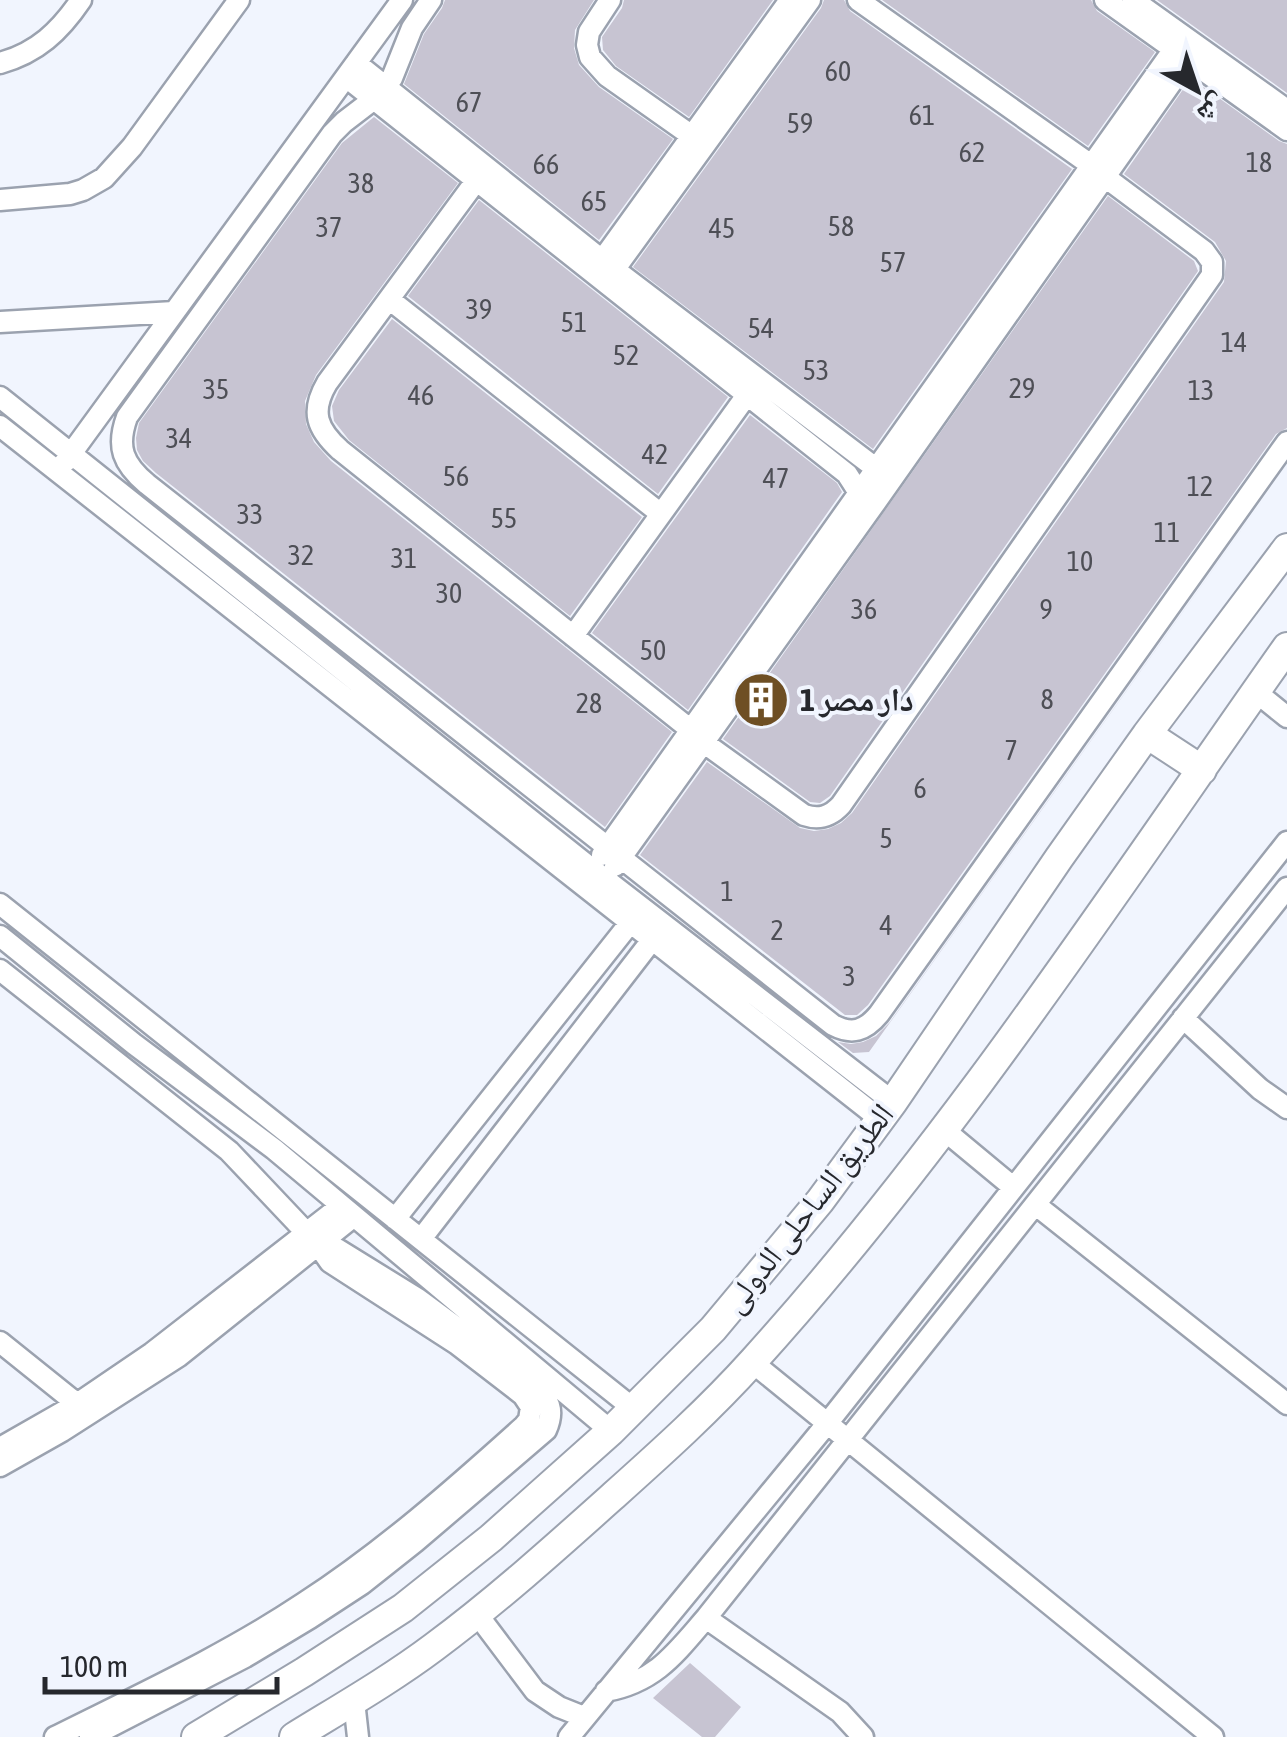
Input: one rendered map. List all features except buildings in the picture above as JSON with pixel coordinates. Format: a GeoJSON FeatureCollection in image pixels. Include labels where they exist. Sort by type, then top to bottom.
{"type":"FeatureCollection","features":[{"type":"Feature","properties":{"kind":"highway","name":"الطريق الساحلى الدولى"},"geometry":{"type":"LineString","coordinates":[[196,1737],[403,1608],[490,1538],[610,1432],[724,1316],[820,1202],[1058,858],[1287,548]]}},
{"type":"Feature","properties":{"kind":"highway","name":"الطريق الساحلى الدولى"},"geometry":{"type":"LineString","coordinates":[[294,1737],[416,1660],[477,1614],[654,1459],[752,1362],[853,1244],[1018,1030],[1287,647]]}},
{"type":"Feature","properties":{"kind":"highway"},"geometry":{"type":"LineString","coordinates":[[1148,734],[1202,770]]}},
{"type":"Feature","properties":{"kind":"street"},"geometry":{"type":"LineString","coordinates":[[0,63],[48,40],[82,0]]}},
{"type":"Feature","properties":{"kind":"street"},"geometry":{"type":"LineString","coordinates":[[0,200],[70,194],[95,184],[112,171],[239,0]]}},
{"type":"Feature","properties":{"kind":"street"},"geometry":{"type":"LineString","coordinates":[[64,463],[402,0]]}},
{"type":"Feature","properties":{"kind":"street"},"geometry":{"type":"LineString","coordinates":[[432,0],[412,28],[392,78],[344,122],[312,161],[127,418],[122,432],[126,462],[136,474],[842,1030],[864,1030],[872,1022],[1287,442]]}},
{"type":"Feature","properties":{"kind":"street"},"geometry":{"type":"LineString","coordinates":[[610,0],[589,32],[590,57],[607,76],[692,136]]}},
{"type":"Feature","properties":{"kind":"street"},"geometry":{"type":"LineString","coordinates":[[603,271],[692,136],[790,0]]}},
{"type":"Feature","properties":{"kind":"street"},"geometry":{"type":"LineString","coordinates":[[603,271],[810,0]]}},
{"type":"Feature","properties":{"kind":"street"},"geometry":{"type":"LineString","coordinates":[[476,181],[321,394],[318,416],[325,434],[697,736],[804,815],[827,816],[841,805],[1212,275],[1212,262],[1204,251],[858,0]]}},
{"type":"Feature","properties":{"kind":"street"},"geometry":{"type":"LineString","coordinates":[[1105,0],[1287,130]]}},
{"type":"Feature","properties":{"kind":"street"},"geometry":{"type":"LineString","coordinates":[[1133,0],[1287,110]]}},
{"type":"Feature","properties":{"kind":"street"},"geometry":{"type":"LineString","coordinates":[[599,875],[1181,54]]}},
{"type":"Feature","properties":{"kind":"street"},"geometry":{"type":"LineString","coordinates":[[351,70],[603,271],[747,395],[847,474],[866,500]]}},
{"type":"Feature","properties":{"kind":"street"},"geometry":{"type":"LineString","coordinates":[[379,93],[476,181],[883,474]]}},
{"type":"Feature","properties":{"kind":"street"},"geometry":{"type":"LineString","coordinates":[[389,300],[661,514]]}},
{"type":"Feature","properties":{"kind":"street"},"geometry":{"type":"LineString","coordinates":[[0,322],[174,312]]}},
{"type":"Feature","properties":{"kind":"street"},"geometry":{"type":"LineString","coordinates":[[573,636],[747,395]]}},
{"type":"Feature","properties":{"kind":"street"},"geometry":{"type":"LineString","coordinates":[[0,396],[64,463],[630,923],[886,1110]]}},
{"type":"Feature","properties":{"kind":"street"},"geometry":{"type":"LineString","coordinates":[[0,426],[64,463],[599,875],[886,1110]]}},
{"type":"Feature","properties":{"kind":"street"},"geometry":{"type":"LineString","coordinates":[[1256,692],[1287,717]]}},
{"type":"Feature","properties":{"kind":"street"},"geometry":{"type":"LineString","coordinates":[[568,1737],[826,1425],[1287,842]]}},
{"type":"Feature","properties":{"kind":"street"},"geometry":{"type":"LineString","coordinates":[[606,1691],[634,1684],[660,1668],[706,1618],[1287,888]]}},
{"type":"Feature","properties":{"kind":"street"},"geometry":{"type":"LineString","coordinates":[[0,904],[634,1408]]}},
{"type":"Feature","properties":{"kind":"street"},"geometry":{"type":"LineString","coordinates":[[395,1218],[630,923]]}},
{"type":"Feature","properties":{"kind":"street"},"geometry":{"type":"LineString","coordinates":[[0,936],[134,1044],[274,1149],[610,1432]]}},
{"type":"Feature","properties":{"kind":"street"},"geometry":{"type":"LineString","coordinates":[[420,1271],[429,1246],[652,940]]}},
{"type":"Feature","properties":{"kind":"street"},"geometry":{"type":"LineString","coordinates":[[0,970],[228,1151],[312,1239],[418,1299],[534,1385],[549,1401],[405,1531],[314,1597],[206,1660],[55,1737]]}},
{"type":"Feature","properties":{"kind":"street"},"geometry":{"type":"LineString","coordinates":[[1183,1018],[1251,1082],[1287,1108]]}},
{"type":"Feature","properties":{"kind":"street"},"geometry":{"type":"LineString","coordinates":[[943,1128],[1287,1404]]}},
{"type":"Feature","properties":{"kind":"street"},"geometry":{"type":"LineString","coordinates":[[298,1169],[311,1151]]}},
{"type":"Feature","properties":{"kind":"street"},"geometry":{"type":"LineString","coordinates":[[0,1448],[86,1407],[178,1356],[347,1211]]}},
{"type":"Feature","properties":{"kind":"street"},"geometry":{"type":"LineString","coordinates":[[0,1342],[86,1407]]}},
{"type":"Feature","properties":{"kind":"street"},"geometry":{"type":"LineString","coordinates":[[752,1362],[1213,1737]]}},
{"type":"Feature","properties":{"kind":"street"},"geometry":{"type":"LineString","coordinates":[[0,1466],[86,1407]]}},
{"type":"Feature","properties":{"kind":"street"},"geometry":{"type":"LineString","coordinates":[[90,1737],[245,1656],[362,1584],[539,1438],[550,1421],[541,1412]]}},
{"type":"Feature","properties":{"kind":"street"},"geometry":{"type":"LineString","coordinates":[[477,1614],[535,1691],[584,1718]]}},
{"type":"Feature","properties":{"kind":"street"},"geometry":{"type":"LineString","coordinates":[[706,1618],[840,1712],[864,1737]]}},
{"type":"Feature","properties":{"kind":"street"},"geometry":{"type":"LineString","coordinates":[[354,1701],[358,1737]]}},
{"type":"Feature","properties":{"kind":"place","name":"دار مصر 1"},"geometry":{"type":"Point","coordinates":[761,700]}}]}
